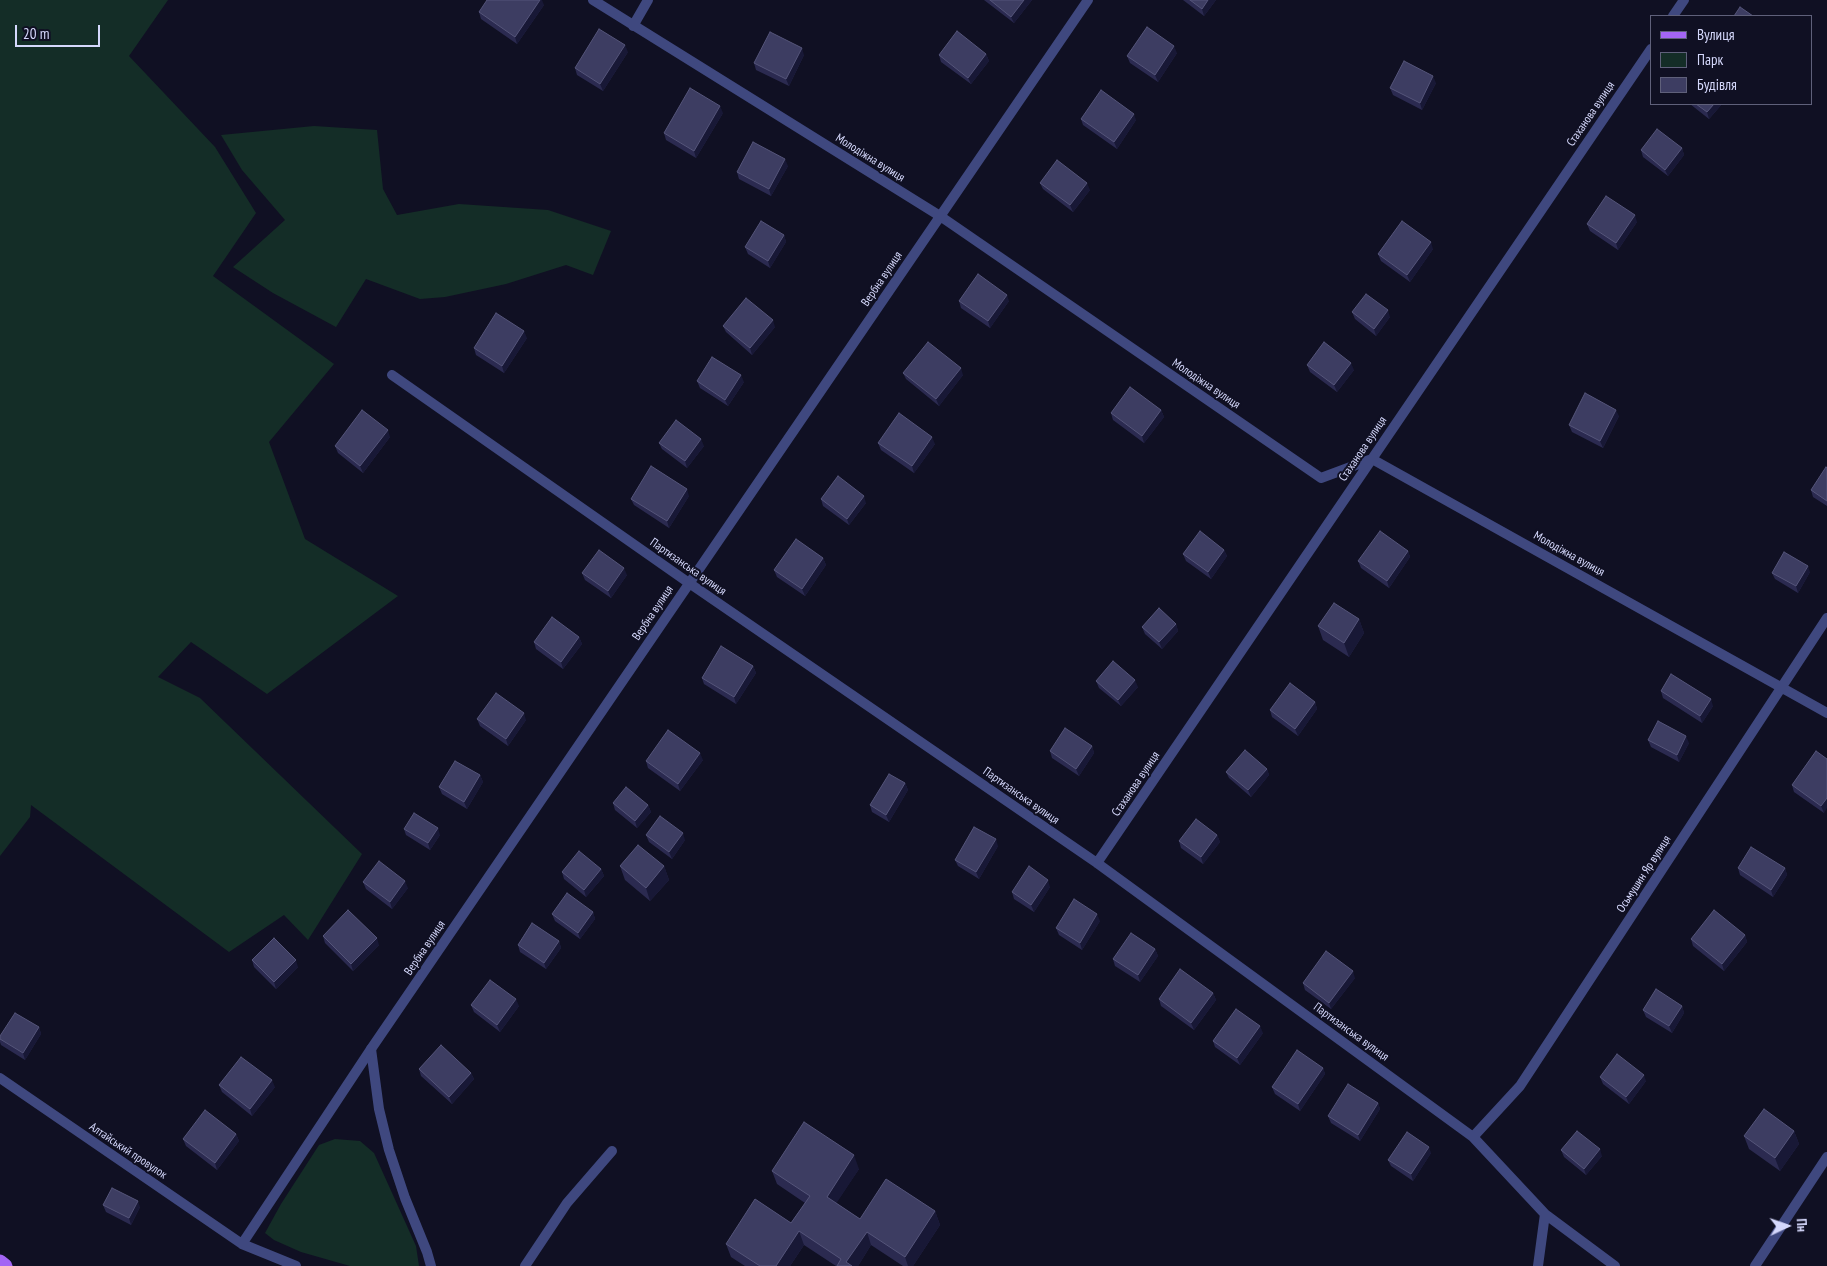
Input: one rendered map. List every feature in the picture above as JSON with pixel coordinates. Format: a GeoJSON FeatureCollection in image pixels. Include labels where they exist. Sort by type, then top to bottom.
{"type":"FeatureCollection","features":[{"type":"Feature","properties":{"kind":"main road"},"geometry":{"type":"LineString","coordinates":[[0,1262],[5,1266]]}},
{"type":"Feature","properties":{"kind":"street","name":"Молодіжна вулиця"},"geometry":{"type":"LineString","coordinates":[[593,0],[940,216],[1321,478],[1372,459],[1827,712]]}},
{"type":"Feature","properties":{"kind":"street"},"geometry":{"type":"LineString","coordinates":[[633,26],[648,0]]}},
{"type":"Feature","properties":{"kind":"street","name":"Вербна вулиця"},"geometry":{"type":"LineString","coordinates":[[242,1244],[371,1049],[1088,0]]}},
{"type":"Feature","properties":{"kind":"street"},"geometry":{"type":"LineString","coordinates":[[1674,15],[1684,0]]}},
{"type":"Feature","properties":{"kind":"street","name":"Стаханова вулиця"},"geometry":{"type":"LineString","coordinates":[[1097,863],[1650,50]]}},
{"type":"Feature","properties":{"kind":"street","name":"Партизанська вулиця"},"geometry":{"type":"LineString","coordinates":[[392,375],[689,583],[1097,863],[1473,1137],[1545,1214],[1615,1266]]}},
{"type":"Feature","properties":{"kind":"street","name":"Осьмушин Яр вулиця"},"geometry":{"type":"LineString","coordinates":[[1473,1137],[1520,1086],[1827,618]]}},
{"type":"Feature","properties":{"kind":"street"},"geometry":{"type":"LineString","coordinates":[[371,1049],[379,1109],[389,1150],[431,1266]]}},
{"type":"Feature","properties":{"kind":"street","name":"Алтайський провулок"},"geometry":{"type":"LineString","coordinates":[[0,1078],[242,1244],[296,1266]]}},
{"type":"Feature","properties":{"kind":"street"},"geometry":{"type":"LineString","coordinates":[[525,1266],[567,1203],[612,1150]]}},
{"type":"Feature","properties":{"kind":"street"},"geometry":{"type":"LineString","coordinates":[[1755,1266],[1827,1158]]}},
{"type":"Feature","properties":{"kind":"street"},"geometry":{"type":"LineString","coordinates":[[1538,1266],[1545,1214]]}},
{"type":"Feature","properties":{"kind":"green space"},"geometry":{"type":"Polygon","coordinates":[[[0,0],[168,0],[129,56],[215,147],[256,213],[213,276],[334,364],[269,442],[305,539],[398,596],[267,694],[191,642],[158,677],[200,698],[362,854],[308,940],[284,915],[229,952],[31,805],[30,817],[0,856],[0,0]]]}},
{"type":"Feature","properties":{"kind":"green space"},"geometry":{"type":"Polygon","coordinates":[[[314,126],[377,130],[383,189],[397,215],[459,204],[548,210],[611,231],[593,275],[566,265],[506,284],[445,297],[420,299],[366,279],[336,327],[273,293],[233,267],[285,220],[242,170],[221,135],[314,126]]]}},
{"type":"Feature","properties":{"kind":"green space"},"geometry":{"type":"Polygon","coordinates":[[[335,1139],[360,1141],[374,1153],[416,1246],[419,1266],[350,1266],[301,1252],[274,1240],[265,1233],[281,1204],[319,1145],[335,1139]]]}},
{"type":"Feature","properties":{"kind":"building"},"geometry":{"type":"Polygon","coordinates":[[[487,0],[540,0],[515,37],[479,12],[487,0]]]}},
{"type":"Feature","properties":{"kind":"building"},"geometry":{"type":"Polygon","coordinates":[[[990,0],[1024,0],[1011,17],[990,0]]]}},
{"type":"Feature","properties":{"kind":"building"},"geometry":{"type":"Polygon","coordinates":[[[1190,0],[1208,0],[1202,9],[1190,0]]]}},
{"type":"Feature","properties":{"kind":"building"},"geometry":{"type":"Polygon","coordinates":[[[1740,7],[1752,15],[1735,15],[1740,7]]]}},
{"type":"Feature","properties":{"kind":"building"},"geometry":{"type":"Polygon","coordinates":[[[1147,27],[1174,46],[1155,75],[1127,56],[1147,27]]]}},
{"type":"Feature","properties":{"kind":"building"},"geometry":{"type":"Polygon","coordinates":[[[599,29],[625,45],[600,84],[575,68],[599,29]]]}},
{"type":"Feature","properties":{"kind":"building"},"geometry":{"type":"Polygon","coordinates":[[[957,31],[986,54],[968,78],[939,55],[957,31]]]}},
{"type":"Feature","properties":{"kind":"building"},"geometry":{"type":"Polygon","coordinates":[[[770,32],[802,48],[786,79],[754,63],[770,32]]]}},
{"type":"Feature","properties":{"kind":"building"},"geometry":{"type":"Polygon","coordinates":[[[1404,61],[1433,76],[1420,103],[1390,88],[1404,61]]]}},
{"type":"Feature","properties":{"kind":"building"},"geometry":{"type":"Polygon","coordinates":[[[690,88],[720,106],[694,151],[664,133],[690,88]]]}},
{"type":"Feature","properties":{"kind":"building"},"geometry":{"type":"Polygon","coordinates":[[[1101,90],[1134,114],[1114,142],[1081,119],[1101,90]]]}},
{"type":"Feature","properties":{"kind":"building"},"geometry":{"type":"Polygon","coordinates":[[[1697,105],[1713,105],[1707,112],[1697,105]]]}},
{"type":"Feature","properties":{"kind":"building"},"geometry":{"type":"Polygon","coordinates":[[[1657,129],[1682,148],[1665,170],[1641,150],[1657,129]]]}},
{"type":"Feature","properties":{"kind":"building"},"geometry":{"type":"Polygon","coordinates":[[[753,142],[785,159],[769,189],[737,172],[753,142]]]}},
{"type":"Feature","properties":{"kind":"building"},"geometry":{"type":"Polygon","coordinates":[[[1057,160],[1087,183],[1070,205],[1040,183],[1057,160]]]}},
{"type":"Feature","properties":{"kind":"building"},"geometry":{"type":"Polygon","coordinates":[[[1606,196],[1635,215],[1616,243],[1587,224],[1606,196]]]}},
{"type":"Feature","properties":{"kind":"building"},"geometry":{"type":"Polygon","coordinates":[[[761,221],[784,235],[768,261],[745,247],[761,221]]]}},
{"type":"Feature","properties":{"kind":"building"},"geometry":{"type":"Polygon","coordinates":[[[1402,221],[1431,242],[1407,275],[1378,254],[1402,221]]]}},
{"type":"Feature","properties":{"kind":"building"},"geometry":{"type":"Polygon","coordinates":[[[978,274],[1007,295],[988,321],[959,301],[978,274]]]}},
{"type":"Feature","properties":{"kind":"building"},"geometry":{"type":"Polygon","coordinates":[[[1366,294],[1388,310],[1374,329],[1352,312],[1366,294]]]}},
{"type":"Feature","properties":{"kind":"building"},"geometry":{"type":"Polygon","coordinates":[[[746,298],[773,320],[750,348],[723,326],[746,298]]]}},
{"type":"Feature","properties":{"kind":"building"},"geometry":{"type":"Polygon","coordinates":[[[496,313],[524,331],[502,366],[474,348],[496,313]]]}},
{"type":"Feature","properties":{"kind":"building"},"geometry":{"type":"Polygon","coordinates":[[[928,342],[961,368],[936,399],[903,373],[928,342]]]}},
{"type":"Feature","properties":{"kind":"building"},"geometry":{"type":"Polygon","coordinates":[[[1324,342],[1351,363],[1334,385],[1307,365],[1324,342]]]}},
{"type":"Feature","properties":{"kind":"building"},"geometry":{"type":"Polygon","coordinates":[[[712,357],[741,375],[725,400],[697,381],[712,357]]]}},
{"type":"Feature","properties":{"kind":"building"},"geometry":{"type":"Polygon","coordinates":[[[1130,387],[1161,410],[1142,436],[1111,413],[1130,387]]]}},
{"type":"Feature","properties":{"kind":"building"},"geometry":{"type":"Polygon","coordinates":[[[1585,393],[1616,410],[1600,441],[1569,425],[1585,393]]]}},
{"type":"Feature","properties":{"kind":"building"},"geometry":{"type":"Polygon","coordinates":[[[362,410],[388,430],[360,466],[335,446],[362,410]]]}},
{"type":"Feature","properties":{"kind":"building"},"geometry":{"type":"Polygon","coordinates":[[[899,413],[932,437],[912,466],[878,443],[899,413]]]}},
{"type":"Feature","properties":{"kind":"building"},"geometry":{"type":"Polygon","coordinates":[[[676,420],[701,439],[685,461],[659,443],[676,420]]]}},
{"type":"Feature","properties":{"kind":"building"},"geometry":{"type":"Polygon","coordinates":[[[651,466],[687,489],[667,521],[631,499],[651,466]]]}},
{"type":"Feature","properties":{"kind":"building"},"geometry":{"type":"Polygon","coordinates":[[[1827,468],[1827,501],[1811,490],[1827,468]]]}},
{"type":"Feature","properties":{"kind":"building"},"geometry":{"type":"Polygon","coordinates":[[[838,476],[864,496],[847,519],[821,499],[838,476]]]}},
{"type":"Feature","properties":{"kind":"building"},"geometry":{"type":"Polygon","coordinates":[[[1200,531],[1224,550],[1208,572],[1183,554],[1200,531]]]}},
{"type":"Feature","properties":{"kind":"building"},"geometry":{"type":"Polygon","coordinates":[[[1380,531],[1408,551],[1387,581],[1358,561],[1380,531]]]}},
{"type":"Feature","properties":{"kind":"building"},"geometry":{"type":"Polygon","coordinates":[[[796,539],[823,558],[802,589],[774,570],[796,539]]]}},
{"type":"Feature","properties":{"kind":"building"},"geometry":{"type":"Polygon","coordinates":[[[599,550],[624,568],[608,591],[582,573],[599,550]]]}},
{"type":"Feature","properties":{"kind":"building"},"geometry":{"type":"Polygon","coordinates":[[[1784,552],[1808,566],[1796,586],[1772,573],[1784,552]]]}},
{"type":"Feature","properties":{"kind":"building"},"geometry":{"type":"Polygon","coordinates":[[[1334,603],[1359,619],[1344,643],[1318,626],[1334,603]]]}},
{"type":"Feature","properties":{"kind":"building"},"geometry":{"type":"Polygon","coordinates":[[[1159,608],[1176,624],[1159,642],[1142,627],[1159,608]]]}},
{"type":"Feature","properties":{"kind":"building"},"geometry":{"type":"Polygon","coordinates":[[[552,617],[579,637],[561,662],[534,642],[552,617]]]}},
{"type":"Feature","properties":{"kind":"building"},"geometry":{"type":"Polygon","coordinates":[[[721,646],[753,666],[734,697],[702,678],[721,646]]]}},
{"type":"Feature","properties":{"kind":"building"},"geometry":{"type":"Polygon","coordinates":[[[1113,661],[1135,680],[1118,700],[1096,681],[1113,661]]]}},
{"type":"Feature","properties":{"kind":"building"},"geometry":{"type":"Polygon","coordinates":[[[1671,674],[1711,699],[1700,716],[1661,691],[1671,674]]]}},
{"type":"Feature","properties":{"kind":"building"},"geometry":{"type":"Polygon","coordinates":[[[1290,683],[1315,702],[1295,729],[1270,710],[1290,683]]]}},
{"type":"Feature","properties":{"kind":"building"},"geometry":{"type":"Polygon","coordinates":[[[496,693],[524,713],[506,739],[477,719],[496,693]]]}},
{"type":"Feature","properties":{"kind":"building"},"geometry":{"type":"Polygon","coordinates":[[[1658,721],[1686,736],[1677,755],[1648,740],[1658,721]]]}},
{"type":"Feature","properties":{"kind":"building"},"geometry":{"type":"Polygon","coordinates":[[[1065,728],[1092,746],[1076,769],[1050,751],[1065,728]]]}},
{"type":"Feature","properties":{"kind":"building"},"geometry":{"type":"Polygon","coordinates":[[[668,730],[700,753],[678,784],[646,761],[668,730]]]}},
{"type":"Feature","properties":{"kind":"building"},"geometry":{"type":"Polygon","coordinates":[[[1245,750],[1267,769],[1248,790],[1226,772],[1245,750]]]}},
{"type":"Feature","properties":{"kind":"building"},"geometry":{"type":"Polygon","coordinates":[[[1816,751],[1827,759],[1827,798],[1821,806],[1792,785],[1816,751]]]}},
{"type":"Feature","properties":{"kind":"building"},"geometry":{"type":"Polygon","coordinates":[[[455,761],[480,775],[464,802],[439,787],[455,761]]]}},
{"type":"Feature","properties":{"kind":"building"},"geometry":{"type":"Polygon","coordinates":[[[889,774],[905,783],[886,815],[870,805],[889,774]]]}},
{"type":"Feature","properties":{"kind":"building"},"geometry":{"type":"Polygon","coordinates":[[[626,787],[648,805],[635,821],[613,803],[626,787]]]}},
{"type":"Feature","properties":{"kind":"building"},"geometry":{"type":"Polygon","coordinates":[[[414,813],[438,828],[428,843],[404,829],[414,813]]]}},
{"type":"Feature","properties":{"kind":"building"},"geometry":{"type":"Polygon","coordinates":[[[660,816],[683,833],[669,852],[646,835],[660,816]]]}},
{"type":"Feature","properties":{"kind":"building"},"geometry":{"type":"Polygon","coordinates":[[[1196,819],[1217,835],[1201,857],[1179,841],[1196,819]]]}},
{"type":"Feature","properties":{"kind":"building"},"geometry":{"type":"Polygon","coordinates":[[[974,827],[996,839],[976,872],[955,860],[974,827]]]}},
{"type":"Feature","properties":{"kind":"building"},"geometry":{"type":"Polygon","coordinates":[[[638,845],[664,866],[646,888],[620,866],[638,845]]]}},
{"type":"Feature","properties":{"kind":"building"},"geometry":{"type":"Polygon","coordinates":[[[1751,847],[1785,868],[1771,890],[1738,868],[1751,847]]]}},
{"type":"Feature","properties":{"kind":"building"},"geometry":{"type":"Polygon","coordinates":[[[579,851],[601,869],[584,890],[562,872],[579,851]]]}},
{"type":"Feature","properties":{"kind":"building"},"geometry":{"type":"Polygon","coordinates":[[[379,861],[405,881],[390,902],[363,882],[379,861]]]}},
{"type":"Feature","properties":{"kind":"building"},"geometry":{"type":"Polygon","coordinates":[[[1029,866],[1048,880],[1031,905],[1012,892],[1029,866]]]}},
{"type":"Feature","properties":{"kind":"building"},"geometry":{"type":"Polygon","coordinates":[[[567,893],[593,912],[578,933],[552,914],[567,893]]]}},
{"type":"Feature","properties":{"kind":"building"},"geometry":{"type":"Polygon","coordinates":[[[1074,899],[1097,914],[1080,943],[1056,928],[1074,899]]]}},
{"type":"Feature","properties":{"kind":"building"},"geometry":{"type":"Polygon","coordinates":[[[348,910],[377,938],[351,964],[323,936],[348,910]]]}},
{"type":"Feature","properties":{"kind":"building"},"geometry":{"type":"Polygon","coordinates":[[[1714,910],[1745,935],[1722,964],[1691,939],[1714,910]]]}},
{"type":"Feature","properties":{"kind":"building"},"geometry":{"type":"Polygon","coordinates":[[[532,923],[559,941],[544,963],[518,945],[532,923]]]}},
{"type":"Feature","properties":{"kind":"building"},"geometry":{"type":"Polygon","coordinates":[[[1131,933],[1155,949],[1138,975],[1113,959],[1131,933]]]}},
{"type":"Feature","properties":{"kind":"building"},"geometry":{"type":"Polygon","coordinates":[[[274,938],[296,960],[274,982],[252,960],[274,938]]]}},
{"type":"Feature","properties":{"kind":"building"},"geometry":{"type":"Polygon","coordinates":[[[1326,951],[1353,971],[1329,1003],[1303,983],[1326,951]]]}},
{"type":"Feature","properties":{"kind":"building"},"geometry":{"type":"Polygon","coordinates":[[[1180,969],[1213,993],[1191,1023],[1159,999],[1180,969]]]}},
{"type":"Feature","properties":{"kind":"building"},"geometry":{"type":"Polygon","coordinates":[[[490,980],[516,999],[497,1025],[471,1005],[490,980]]]}},
{"type":"Feature","properties":{"kind":"building"},"geometry":{"type":"Polygon","coordinates":[[[1656,989],[1682,1006],[1669,1026],[1643,1010],[1656,989]]]}},
{"type":"Feature","properties":{"kind":"building"},"geometry":{"type":"Polygon","coordinates":[[[1236,1009],[1260,1026],[1237,1058],[1213,1041],[1236,1009]]]}},
{"type":"Feature","properties":{"kind":"building"},"geometry":{"type":"Polygon","coordinates":[[[15,1013],[39,1027],[23,1053],[0,1039],[15,1013]]]}},
{"type":"Feature","properties":{"kind":"building"},"geometry":{"type":"Polygon","coordinates":[[[441,1045],[471,1073],[449,1097],[419,1069],[441,1045]]]}},
{"type":"Feature","properties":{"kind":"building"},"geometry":{"type":"Polygon","coordinates":[[[1297,1050],[1323,1068],[1298,1104],[1272,1087],[1297,1050]]]}},
{"type":"Feature","properties":{"kind":"building"},"geometry":{"type":"Polygon","coordinates":[[[1617,1054],[1644,1075],[1626,1097],[1600,1077],[1617,1054]]]}},
{"type":"Feature","properties":{"kind":"building"},"geometry":{"type":"Polygon","coordinates":[[[241,1057],[272,1080],[250,1109],[219,1085],[241,1057]]]}},
{"type":"Feature","properties":{"kind":"building"},"geometry":{"type":"Polygon","coordinates":[[[1348,1084],[1378,1103],[1358,1135],[1328,1116],[1348,1084]]]}},
{"type":"Feature","properties":{"kind":"building"},"geometry":{"type":"Polygon","coordinates":[[[1764,1109],[1794,1131],[1775,1158],[1744,1136],[1764,1109]]]}},
{"type":"Feature","properties":{"kind":"building"},"geometry":{"type":"Polygon","coordinates":[[[205,1110],[236,1134],[215,1163],[183,1139],[205,1110]]]}},
{"type":"Feature","properties":{"kind":"building"},"geometry":{"type":"Polygon","coordinates":[[[804,1122],[854,1155],[827,1197],[860,1219],[886,1179],[935,1211],[905,1257],[867,1232],[846,1262],[852,1266],[837,1266],[841,1259],[799,1231],[776,1266],[760,1266],[726,1244],[755,1199],[791,1223],[810,1196],[772,1171],[804,1122]]]}},
{"type":"Feature","properties":{"kind":"building"},"geometry":{"type":"Polygon","coordinates":[[[1577,1131],[1600,1149],[1584,1169],[1561,1150],[1577,1131]]]}},
{"type":"Feature","properties":{"kind":"building"},"geometry":{"type":"Polygon","coordinates":[[[1407,1132],[1429,1147],[1411,1174],[1388,1160],[1407,1132]]]}},
{"type":"Feature","properties":{"kind":"building"},"geometry":{"type":"Polygon","coordinates":[[[112,1188],[138,1201],[129,1218],[103,1205],[112,1188]]]}}]}
